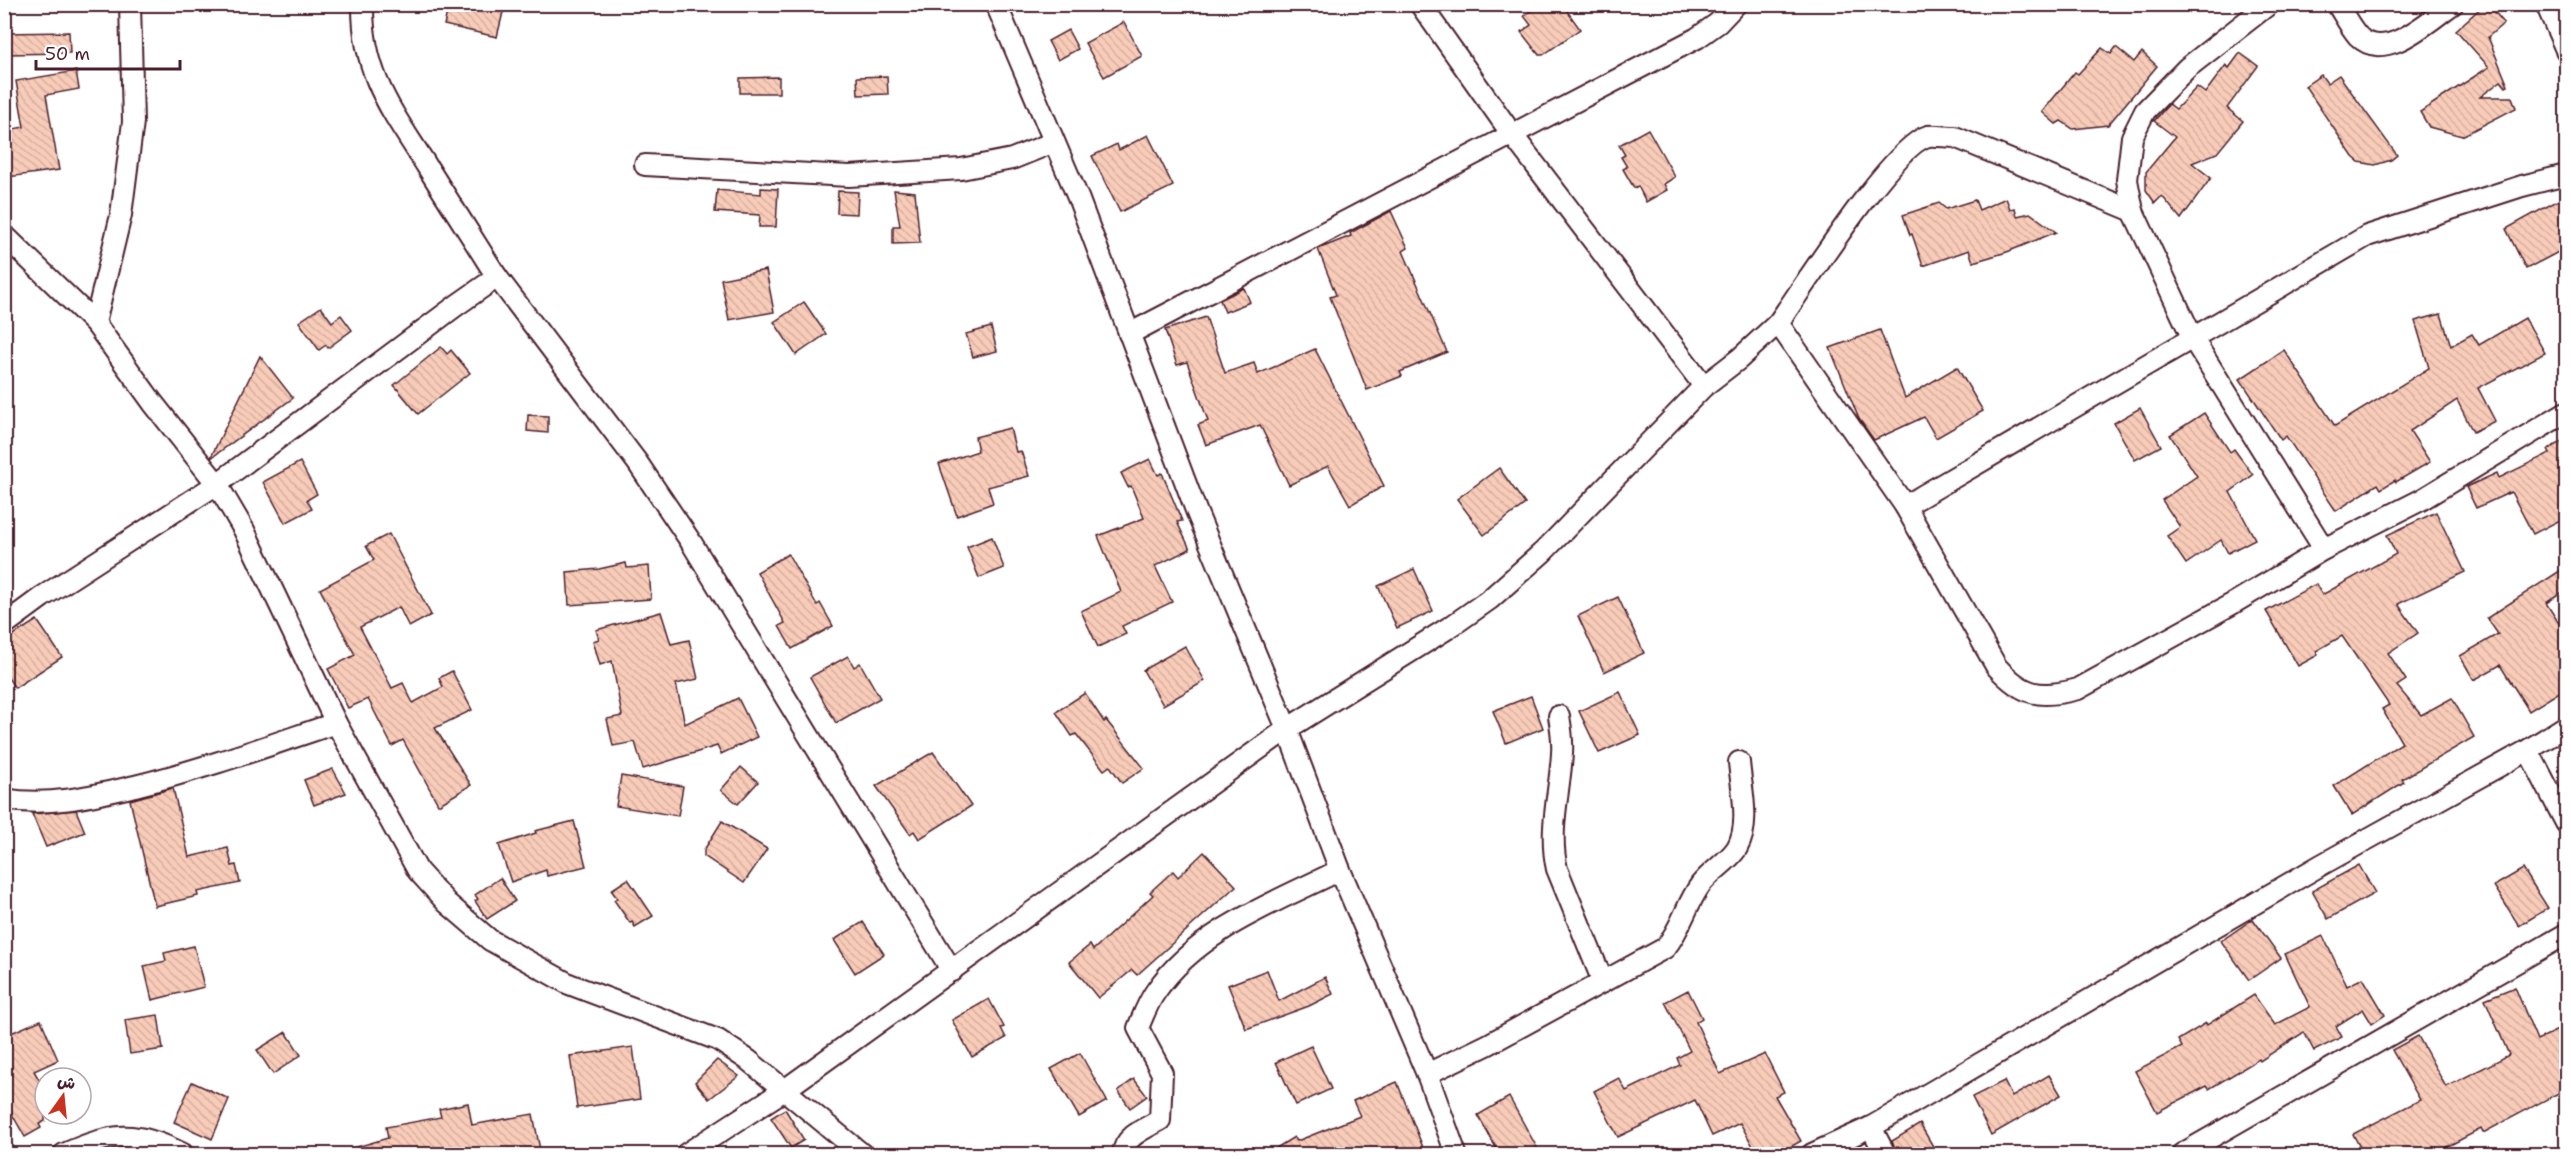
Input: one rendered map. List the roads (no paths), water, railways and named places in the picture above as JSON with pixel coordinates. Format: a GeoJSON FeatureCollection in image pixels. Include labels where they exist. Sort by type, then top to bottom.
{"type":"FeatureCollection","features":[{"type":"Feature","properties":{"kind":"street"},"geometry":{"type":"LineString","coordinates":[[95,323],[122,215],[133,122],[130,4]]}},
{"type":"Feature","properties":{"kind":"street"},"geometry":{"type":"LineString","coordinates":[[363,4],[363,29],[369,58],[390,112],[497,277],[637,462],[691,542],[952,971]]}},
{"type":"Feature","properties":{"kind":"street"},"geometry":{"type":"LineString","coordinates":[[996,4],[1054,142],[1197,513],[1287,729],[1340,870],[1427,1074],[1456,1155]]}},
{"type":"Feature","properties":{"kind":"street"},"geometry":{"type":"LineString","coordinates":[[1420,4],[1511,133],[1704,386]]}},
{"type":"Feature","properties":{"kind":"street"},"geometry":{"type":"LineString","coordinates":[[1129,334],[1697,38],[1718,23],[1736,4]]}},
{"type":"Feature","properties":{"kind":"street"},"geometry":{"type":"LineString","coordinates":[[2269,4],[2187,68],[2145,111],[2132,136],[2127,180],[2133,211],[2193,339],[2324,549]]}},
{"type":"Feature","properties":{"kind":"street"},"geometry":{"type":"LineString","coordinates":[[2337,4],[2358,36],[2365,42],[2379,46],[2392,46],[2453,4]]}},
{"type":"Feature","properties":{"kind":"street"},"geometry":{"type":"LineString","coordinates":[[2546,4],[2566,50]]}},
{"type":"Feature","properties":{"kind":"street"},"geometry":{"type":"LineString","coordinates":[[686,1155],[783,1091],[1287,729],[1453,626],[1518,576],[1704,386],[1739,359],[1778,322],[1873,188],[1902,153],[1927,136],[1955,137],[2133,211]]}},
{"type":"Feature","properties":{"kind":"street"},"geometry":{"type":"LineString","coordinates":[[645,165],[768,173],[860,175],[961,169],[1012,159],[1054,142]]}},
{"type":"Feature","properties":{"kind":"street"},"geometry":{"type":"LineString","coordinates":[[1905,506],[2367,236],[2566,174]]}},
{"type":"Feature","properties":{"kind":"street"},"geometry":{"type":"LineString","coordinates":[[4,235],[95,323],[153,403],[217,484],[269,579],[336,723],[418,871],[447,903],[490,940],[569,984],[718,1040],[748,1060],[862,1155]]}},
{"type":"Feature","properties":{"kind":"street"},"geometry":{"type":"LineString","coordinates":[[4,625],[42,597],[217,484],[497,277]]}},
{"type":"Feature","properties":{"kind":"street"},"geometry":{"type":"LineString","coordinates":[[1778,322],[1905,506],[1996,666],[2012,683],[2032,693],[2052,696],[2078,689],[2232,604],[2324,549],[2421,500],[2566,412]]}},
{"type":"Feature","properties":{"kind":"street"},"geometry":{"type":"LineString","coordinates":[[1560,716],[1562,752],[1553,851],[1557,869],[1603,982]]}},
{"type":"Feature","properties":{"kind":"street"},"geometry":{"type":"LineString","coordinates":[[4,799],[42,802],[84,798],[181,774],[336,723]]}},
{"type":"Feature","properties":{"kind":"street"},"geometry":{"type":"LineString","coordinates":[[1812,1155],[1871,1126],[2331,859],[2528,750],[2566,726]]}},
{"type":"Feature","properties":{"kind":"street"},"geometry":{"type":"LineString","coordinates":[[2528,750],[2566,823]]}},
{"type":"Feature","properties":{"kind":"street"},"geometry":{"type":"LineString","coordinates":[[1427,1074],[1487,1045],[1665,948],[1677,935],[1701,885],[1736,849],[1744,824],[1739,762]]}},
{"type":"Feature","properties":{"kind":"street"},"geometry":{"type":"LineString","coordinates":[[1119,1152],[1133,1135],[1160,1120],[1162,1073],[1138,1028],[1154,993],[1169,974],[1196,950],[1230,926],[1340,870]]}},
{"type":"Feature","properties":{"kind":"street"},"geometry":{"type":"LineString","coordinates":[[2185,1154],[2566,934]]}},
{"type":"Feature","properties":{"kind":"street"},"geometry":{"type":"LineString","coordinates":[[1871,1126],[1885,1155]]}},
{"type":"Feature","properties":{"kind":"street"},"geometry":{"type":"LineString","coordinates":[[64,1155],[99,1140],[119,1137],[161,1143],[183,1155]]}}]}
